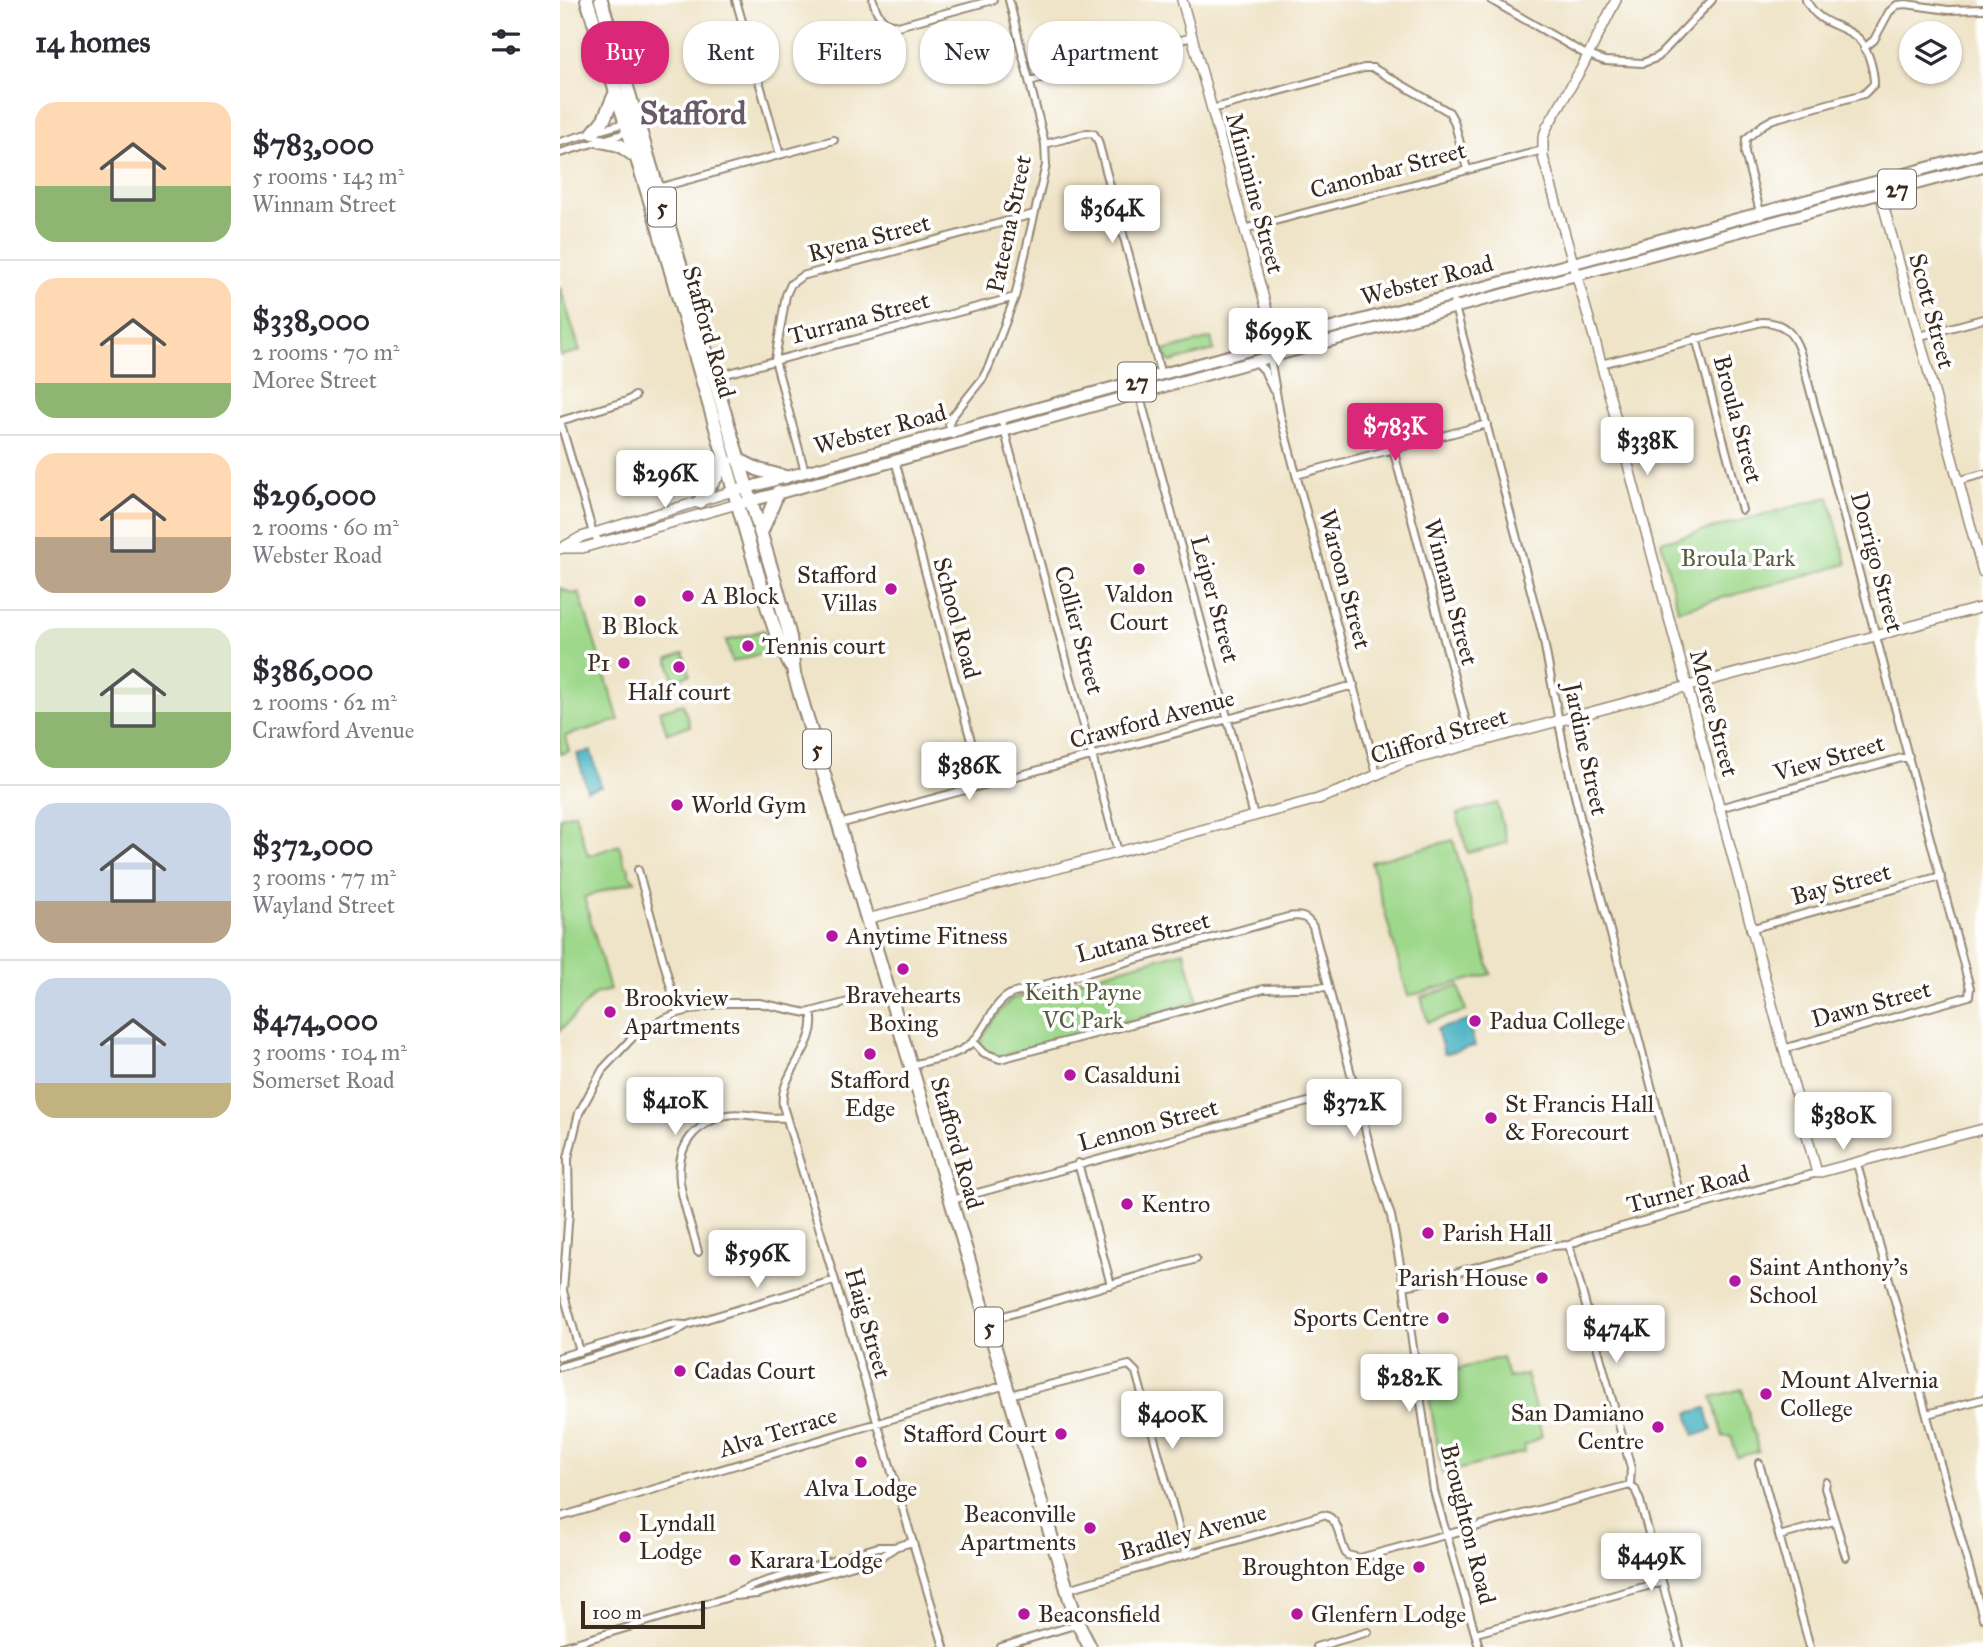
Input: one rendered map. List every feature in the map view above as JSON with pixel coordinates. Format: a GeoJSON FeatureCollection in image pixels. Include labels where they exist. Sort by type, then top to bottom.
{"type":"FeatureCollection","features":[{"type":"Feature","properties":{"kind":"highway","name":"Stafford Road"},"geometry":{"type":"LineString","coordinates":[[587,0],[615,94],[632,126],[656,188],[713,377],[730,458]]}},
{"type":"Feature","properties":{"kind":"highway","name":"Stafford Road"},"geometry":{"type":"LineString","coordinates":[[601,0],[632,126],[635,156],[742,496],[779,642],[794,674],[1078,1624],[1090,1647]]}},
{"type":"Feature","properties":{"kind":"highway"},"geometry":{"type":"LineString","coordinates":[[615,94],[597,137],[619,145],[635,156]]}},
{"type":"Feature","properties":{"kind":"highway"},"geometry":{"type":"LineString","coordinates":[[699,502],[730,458],[785,477]]}},
{"type":"Feature","properties":{"kind":"highway"},"geometry":{"type":"LineString","coordinates":[[760,534],[778,492]]}},
{"type":"Feature","properties":{"kind":"highway","name":"Stafford Road"},"geometry":{"type":"LineString","coordinates":[[742,496],[760,534],[790,638],[794,674]]}},
{"type":"Feature","properties":{"kind":"highway","name":"Stafford Road"},"geometry":{"type":"LineString","coordinates":[[1078,1624],[1079,1647]]}},
{"type":"Feature","properties":{"kind":"main road","name":"Webster Road"},"geometry":{"type":"LineString","coordinates":[[742,496],[785,477],[951,432],[1003,424],[1139,393],[1270,357],[1573,263],[1983,153]]}},
{"type":"Feature","properties":{"kind":"main road","name":"Webster Road"},"geometry":{"type":"LineString","coordinates":[[742,496],[778,492],[955,443],[1003,424],[1272,344],[1576,275],[1983,166]]}},
{"type":"Feature","properties":{"kind":"street"},"geometry":{"type":"LineString","coordinates":[[736,0],[780,155]]}},
{"type":"Feature","properties":{"kind":"street"},"geometry":{"type":"LineString","coordinates":[[873,0],[877,13],[887,24],[898,26],[993,0]]}},
{"type":"Feature","properties":{"kind":"street","name":"Pateena Street"},"geometry":{"type":"LineString","coordinates":[[1009,0],[1028,73]]}},
{"type":"Feature","properties":{"kind":"street","name":"Minimine Street"},"geometry":{"type":"LineString","coordinates":[[1182,0],[1273,332],[1270,357]]}},
{"type":"Feature","properties":{"kind":"street"},"geometry":{"type":"LineString","coordinates":[[1491,0],[1588,55],[1609,62],[1653,61],[1712,0]]}},
{"type":"Feature","properties":{"kind":"street"},"geometry":{"type":"LineString","coordinates":[[1543,150],[1548,127],[1616,0]]}},
{"type":"Feature","properties":{"kind":"street"},"geometry":{"type":"LineString","coordinates":[[1763,224],[1745,153],[1746,139],[1773,119],[1868,92],[1873,87],[1874,81],[1864,48],[1855,36],[1820,18],[1806,0]]}},
{"type":"Feature","properties":{"kind":"street"},"geometry":{"type":"LineString","coordinates":[[1864,48],[1874,40],[1889,12],[1897,5],[1948,10],[1983,9]]}},
{"type":"Feature","properties":{"kind":"street"},"geometry":{"type":"LineString","coordinates":[[1183,39],[1192,37]]}},
{"type":"Feature","properties":{"kind":"street"},"geometry":{"type":"LineString","coordinates":[[1212,109],[1364,68],[1373,68],[1451,115],[1466,169]]}},
{"type":"Feature","properties":{"kind":"street","name":"Pateena Street"},"geometry":{"type":"LineString","coordinates":[[951,432],[950,421],[953,414],[978,386],[989,366],[1015,297],[1045,165],[1045,144],[1031,84]]}},
{"type":"Feature","properties":{"kind":"street"},"geometry":{"type":"LineString","coordinates":[[560,153],[632,126]]}},
{"type":"Feature","properties":{"kind":"street"},"geometry":{"type":"LineString","coordinates":[[560,142],[597,137],[632,126]]}},
{"type":"Feature","properties":{"kind":"street"},"geometry":{"type":"LineString","coordinates":[[1045,144],[1087,133],[1094,134],[1098,141],[1161,375]]}},
{"type":"Feature","properties":{"kind":"street"},"geometry":{"type":"LineString","coordinates":[[656,188],[835,140]]}},
{"type":"Feature","properties":{"kind":"street","name":"Canonbar Street"},"geometry":{"type":"LineString","coordinates":[[1244,229],[1543,150]]}},
{"type":"Feature","properties":{"kind":"street","name":"Moree Street"},"geometry":{"type":"LineString","coordinates":[[1543,150],[1817,1174]]}},
{"type":"Feature","properties":{"kind":"street","name":"Scott Street"},"geometry":{"type":"LineString","coordinates":[[1877,181],[1983,572]]}},
{"type":"Feature","properties":{"kind":"street","name":"Ryena Street"},"geometry":{"type":"LineString","coordinates":[[775,360],[786,295],[791,284],[802,276],[1034,214]]}},
{"type":"Feature","properties":{"kind":"street","name":"Turrana Street"},"geometry":{"type":"LineString","coordinates":[[713,377],[1015,297]]}},
{"type":"Feature","properties":{"kind":"street","name":"Jardine Street"},"geometry":{"type":"LineString","coordinates":[[1454,301],[1549,659],[1581,825],[1684,1210]]}},
{"type":"Feature","properties":{"kind":"street"},"geometry":{"type":"LineString","coordinates":[[1920,336],[1983,319]]}},
{"type":"Feature","properties":{"kind":"street","name":"Dorrigo Street"},"geometry":{"type":"LineString","coordinates":[[1601,364],[1762,322],[1779,324],[1792,334],[1800,352],[1909,756],[1970,988],[1969,996]]}},
{"type":"Feature","properties":{"kind":"street","name":"Broula Street"},"geometry":{"type":"LineString","coordinates":[[1696,338],[1742,510]]}},
{"type":"Feature","properties":{"kind":"street","name":"Waroon Street"},"geometry":{"type":"LineString","coordinates":[[1270,357],[1275,394],[1377,774]]}},
{"type":"Feature","properties":{"kind":"street"},"geometry":{"type":"LineString","coordinates":[[775,360],[805,472]]}},
{"type":"Feature","properties":{"kind":"street","name":"Waroon Street"},"geometry":{"type":"LineString","coordinates":[[1255,361],[1264,370],[1275,394]]}},
{"type":"Feature","properties":{"kind":"street","name":"Leiper Street"},"geometry":{"type":"LineString","coordinates":[[1139,393],[1254,816]]}},
{"type":"Feature","properties":{"kind":"street"},"geometry":{"type":"LineString","coordinates":[[600,543],[593,533],[560,421],[627,401],[635,396]]}},
{"type":"Feature","properties":{"kind":"street","name":"Collier Street"},"geometry":{"type":"LineString","coordinates":[[1003,424],[1118,852]]}},
{"type":"Feature","properties":{"kind":"street"},"geometry":{"type":"LineString","coordinates":[[1296,475],[1487,424]]}},
{"type":"Feature","properties":{"kind":"street"},"geometry":{"type":"LineString","coordinates":[[951,432],[955,443]]}},
{"type":"Feature","properties":{"kind":"street","name":"Winnam Street"},"geometry":{"type":"LineString","coordinates":[[1393,449],[1472,744]]}},
{"type":"Feature","properties":{"kind":"street","name":"School Road"},"geometry":{"type":"LineString","coordinates":[[895,460],[983,785]]}},
{"type":"Feature","properties":{"kind":"street"},"geometry":{"type":"LineString","coordinates":[[1957,481],[1983,474]]}},
{"type":"Feature","properties":{"kind":"street","name":"Webster Road"},"geometry":{"type":"LineString","coordinates":[[561,548],[581,537],[699,502],[742,496]]}},
{"type":"Feature","properties":{"kind":"street","name":"Webster Road"},"geometry":{"type":"LineString","coordinates":[[561,548],[582,548],[600,543],[742,496]]}},
{"type":"Feature","properties":{"kind":"street","name":"Clifford Street"},"geometry":{"type":"LineString","coordinates":[[867,919],[1334,794],[1405,762],[1983,607]]}},
{"type":"Feature","properties":{"kind":"street","name":"Crawford Avenue"},"geometry":{"type":"LineString","coordinates":[[839,824],[1354,685]]}},
{"type":"Feature","properties":{"kind":"street","name":"View Street"},"geometry":{"type":"LineString","coordinates":[[1719,808],[1909,756]]}},
{"type":"Feature","properties":{"kind":"street"},"geometry":{"type":"LineString","coordinates":[[638,870],[678,1013]]}},
{"type":"Feature","properties":{"kind":"street","name":"Bay Street"},"geometry":{"type":"LineString","coordinates":[[1750,929],[1941,876]]}},
{"type":"Feature","properties":{"kind":"street","name":"Lutana Street"},"geometry":{"type":"LineString","coordinates":[[973,1041],[998,1004],[1011,994],[1288,917],[1305,917]]}},
{"type":"Feature","properties":{"kind":"street","name":"Broughton Road"},"geometry":{"type":"LineString","coordinates":[[1305,917],[1313,927],[1391,1216],[1432,1476],[1479,1647]]}},
{"type":"Feature","properties":{"kind":"street"},"geometry":{"type":"LineString","coordinates":[[912,1065],[956,1052],[973,1041],[985,1053],[1000,1059],[1264,989],[1328,987]]}},
{"type":"Feature","properties":{"kind":"street"},"geometry":{"type":"LineString","coordinates":[[580,1352],[563,1291],[569,1218],[568,1158],[576,1121],[599,1074],[627,1043],[660,1021],[678,1013],[721,1003],[759,1003],[799,1013],[811,1012],[889,991]]}},
{"type":"Feature","properties":{"kind":"street","name":"Dawn Street"},"geometry":{"type":"LineString","coordinates":[[1783,1049],[1969,996]]}},
{"type":"Feature","properties":{"kind":"street","name":"Haig Street"},"geometry":{"type":"LineString","coordinates":[[811,1012],[811,1030],[782,1096],[786,1117],[944,1647]]}},
{"type":"Feature","properties":{"kind":"street","name":"Lennon Street"},"geometry":{"type":"LineString","coordinates":[[952,1200],[1078,1163],[1355,1089]]}},
{"type":"Feature","properties":{"kind":"street"},"geometry":{"type":"LineString","coordinates":[[698,1252],[680,1184],[680,1161],[685,1145],[701,1127],[718,1118],[736,1114],[769,1119],[786,1117]]}},
{"type":"Feature","properties":{"kind":"street","name":"Turner Road"},"geometry":{"type":"LineString","coordinates":[[1404,1286],[1552,1246],[1569,1245],[1588,1236],[1983,1129]]}},
{"type":"Feature","properties":{"kind":"street"},"geometry":{"type":"LineString","coordinates":[[1078,1163],[1111,1285]]}},
{"type":"Feature","properties":{"kind":"street"},"geometry":{"type":"LineString","coordinates":[[1857,1164],[1983,1618]]}},
{"type":"Feature","properties":{"kind":"street"},"geometry":{"type":"LineString","coordinates":[[1569,1245],[1632,1471],[1630,1485],[1638,1494],[1680,1647]]}},
{"type":"Feature","properties":{"kind":"street"},"geometry":{"type":"LineString","coordinates":[[987,1321],[1196,1259]]}},
{"type":"Feature","properties":{"kind":"street"},"geometry":{"type":"LineString","coordinates":[[560,1367],[835,1280]]}},
{"type":"Feature","properties":{"kind":"street"},"geometry":{"type":"LineString","coordinates":[[560,1357],[671,1324],[687,1325]]}},
{"type":"Feature","properties":{"kind":"street"},"geometry":{"type":"LineString","coordinates":[[1008,1390],[1129,1365],[1136,1372],[1186,1554]]}},
{"type":"Feature","properties":{"kind":"street","name":"Alva Terrace"},"geometry":{"type":"LineString","coordinates":[[560,1517],[877,1423],[1008,1390]]}},
{"type":"Feature","properties":{"kind":"street"},"geometry":{"type":"LineString","coordinates":[[1927,1414],[1983,1399]]}},
{"type":"Feature","properties":{"kind":"street"},"geometry":{"type":"LineString","coordinates":[[1759,1463],[1810,1647]]}},
{"type":"Feature","properties":{"kind":"street"},"geometry":{"type":"LineString","coordinates":[[1826,1482],[1825,1488],[1846,1557]]}},
{"type":"Feature","properties":{"kind":"street"},"geometry":{"type":"LineString","coordinates":[[1447,1534],[1630,1485]]}},
{"type":"Feature","properties":{"kind":"street","name":"Bradley Avenue"},"geometry":{"type":"LineString","coordinates":[[1068,1589],[1319,1516],[1330,1516],[1336,1524],[1345,1552],[1353,1558],[1447,1534]]}},
{"type":"Feature","properties":{"kind":"street"},"geometry":{"type":"LineString","coordinates":[[1779,1536],[1834,1521]]}},
{"type":"Feature","properties":{"kind":"street"},"geometry":{"type":"LineString","coordinates":[[562,1647],[729,1597],[754,1585],[878,1548],[913,1542]]}},
{"type":"Feature","properties":{"kind":"street"},"geometry":{"type":"LineString","coordinates":[[1476,1633],[1662,1582]]}},
{"type":"Feature","properties":{"kind":"street"},"geometry":{"type":"LineString","coordinates":[[1002,1647],[1078,1624]]}},
{"type":"Feature","properties":{"kind":"street"},"geometry":{"type":"LineString","coordinates":[[1316,1647],[1368,1632]]}},
{"type":"Feature","properties":{"kind":"green space"},"geometry":{"type":"Polygon","coordinates":[[[560,287],[580,351],[560,356],[560,287]]]}},
{"type":"Feature","properties":{"kind":"green space"},"geometry":{"type":"Polygon","coordinates":[[[1211,338],[1214,350],[1171,362],[1167,360],[1164,351],[1211,338]]]}},
{"type":"Feature","properties":{"kind":"green space","name":"Broula Park"},"geometry":{"type":"Polygon","coordinates":[[[1829,497],[1847,564],[1678,610],[1661,542],[1829,497]]]}},
{"type":"Feature","properties":{"kind":"green space"},"geometry":{"type":"Polygon","coordinates":[[[560,588],[574,594],[579,592],[619,720],[565,736],[569,751],[560,754],[560,588]]]}},
{"type":"Feature","properties":{"kind":"green space","name":"Tennis court"},"geometry":{"type":"Polygon","coordinates":[[[764,630],[770,651],[732,662],[726,641],[764,630]]]}},
{"type":"Feature","properties":{"kind":"green space","name":"Half court"},"geometry":{"type":"Polygon","coordinates":[[[684,653],[690,675],[674,680],[668,659],[684,653]]]}},
{"type":"Feature","properties":{"kind":"green space"},"geometry":{"type":"Polygon","coordinates":[[[683,704],[690,726],[667,733],[660,711],[683,704]]]}},
{"type":"Feature","properties":{"kind":"green space"},"geometry":{"type":"Polygon","coordinates":[[[1497,803],[1507,843],[1468,853],[1457,814],[1497,803]]]}},
{"type":"Feature","properties":{"kind":"green space"},"geometry":{"type":"Polygon","coordinates":[[[575,813],[588,856],[619,845],[625,865],[629,868],[629,875],[635,881],[584,897],[610,990],[595,994],[560,1031],[560,817],[575,813]]]}},
{"type":"Feature","properties":{"kind":"green space"},"geometry":{"type":"Polygon","coordinates":[[[1453,840],[1491,974],[1408,996],[1371,862],[1453,840]]]}},
{"type":"Feature","properties":{"kind":"green space","name":"Keith Payne VC Park"},"geometry":{"type":"Polygon","coordinates":[[[1184,951],[1198,1002],[1002,1056],[996,1056],[981,1048],[987,1029],[1011,999],[1184,951]]]}},
{"type":"Feature","properties":{"kind":"green space"},"geometry":{"type":"Polygon","coordinates":[[[1459,986],[1466,1011],[1428,1022],[1421,997],[1459,986]]]}},
{"type":"Feature","properties":{"kind":"green space"},"geometry":{"type":"Polygon","coordinates":[[[1502,1357],[1508,1378],[1526,1374],[1542,1436],[1524,1446],[1525,1452],[1442,1474],[1426,1378],[1502,1357]]]}},
{"type":"Feature","properties":{"kind":"green space"},"geometry":{"type":"Polygon","coordinates":[[[1742,1389],[1759,1451],[1737,1457],[1731,1436],[1723,1437],[1712,1397],[1742,1389]]]}},
{"type":"Feature","properties":{"kind":"water"},"geometry":{"type":"Polygon","coordinates":[[[591,751],[601,786],[587,790],[577,754],[591,751]]]}},
{"type":"Feature","properties":{"kind":"water"},"geometry":{"type":"Polygon","coordinates":[[[1468,1021],[1475,1046],[1444,1054],[1437,1029],[1468,1021]]]}},
{"type":"Feature","properties":{"kind":"water"},"geometry":{"type":"Polygon","coordinates":[[[1706,1408],[1712,1430],[1694,1436],[1688,1413],[1706,1408]]]}},
{"type":"Feature","properties":{"kind":"place","name":"Valdon Court"},"geometry":{"type":"Point","coordinates":[1139,569]}},
{"type":"Feature","properties":{"kind":"place","name":"Stafford Villas"},"geometry":{"type":"Point","coordinates":[891,589]}},
{"type":"Feature","properties":{"kind":"place","name":"A Block"},"geometry":{"type":"Point","coordinates":[688,596]}},
{"type":"Feature","properties":{"kind":"place","name":"B Block"},"geometry":{"type":"Point","coordinates":[640,601]}},
{"type":"Feature","properties":{"kind":"place","name":"Tennis court"},"geometry":{"type":"Point","coordinates":[748,646]}},
{"type":"Feature","properties":{"kind":"place","name":"P1"},"geometry":{"type":"Point","coordinates":[624,663]}},
{"type":"Feature","properties":{"kind":"place","name":"Half court"},"geometry":{"type":"Point","coordinates":[679,667]}},
{"type":"Feature","properties":{"kind":"place","name":"World Gym"},"geometry":{"type":"Point","coordinates":[677,805]}},
{"type":"Feature","properties":{"kind":"place","name":"Anytime Fitness"},"geometry":{"type":"Point","coordinates":[832,936]}},
{"type":"Feature","properties":{"kind":"place","name":"Bravehearts Boxing"},"geometry":{"type":"Point","coordinates":[903,969]}},
{"type":"Feature","properties":{"kind":"place","name":"Brookview Apartments"},"geometry":{"type":"Point","coordinates":[610,1012]}},
{"type":"Feature","properties":{"kind":"place","name":"Padua College"},"geometry":{"type":"Point","coordinates":[1475,1021]}},
{"type":"Feature","properties":{"kind":"place","name":"Stafford Edge"},"geometry":{"type":"Point","coordinates":[870,1054]}},
{"type":"Feature","properties":{"kind":"place","name":"Casalduni"},"geometry":{"type":"Point","coordinates":[1070,1075]}},
{"type":"Feature","properties":{"kind":"place","name":"St Francis Hall & Forecourt"},"geometry":{"type":"Point","coordinates":[1491,1118]}},
{"type":"Feature","properties":{"kind":"place","name":"Kentro"},"geometry":{"type":"Point","coordinates":[1127,1204]}},
{"type":"Feature","properties":{"kind":"place","name":"Parish Hall"},"geometry":{"type":"Point","coordinates":[1428,1233]}},
{"type":"Feature","properties":{"kind":"place","name":"Parish House"},"geometry":{"type":"Point","coordinates":[1542,1278]}},
{"type":"Feature","properties":{"kind":"place","name":"Saint Anthony's School"},"geometry":{"type":"Point","coordinates":[1735,1281]}},
{"type":"Feature","properties":{"kind":"place","name":"Sports Centre"},"geometry":{"type":"Point","coordinates":[1443,1318]}},
{"type":"Feature","properties":{"kind":"place","name":"Cadas Court"},"geometry":{"type":"Point","coordinates":[680,1371]}},
{"type":"Feature","properties":{"kind":"place","name":"Mount Alvernia College"},"geometry":{"type":"Point","coordinates":[1766,1394]}},
{"type":"Feature","properties":{"kind":"place","name":"San Damiano Centre"},"geometry":{"type":"Point","coordinates":[1658,1427]}},
{"type":"Feature","properties":{"kind":"place","name":"Stafford Court"},"geometry":{"type":"Point","coordinates":[1061,1434]}},
{"type":"Feature","properties":{"kind":"place","name":"Alva Lodge"},"geometry":{"type":"Point","coordinates":[861,1462]}},
{"type":"Feature","properties":{"kind":"place","name":"Beaconville Apartments"},"geometry":{"type":"Point","coordinates":[1090,1528]}},
{"type":"Feature","properties":{"kind":"place","name":"Lyndall Lodge"},"geometry":{"type":"Point","coordinates":[625,1537]}},
{"type":"Feature","properties":{"kind":"place","name":"Karara Lodge"},"geometry":{"type":"Point","coordinates":[735,1560]}},
{"type":"Feature","properties":{"kind":"place","name":"Broughton Edge"},"geometry":{"type":"Point","coordinates":[1419,1567]}},
{"type":"Feature","properties":{"kind":"place","name":"Beaconsfield"},"geometry":{"type":"Point","coordinates":[1024,1614]}},
{"type":"Feature","properties":{"kind":"place","name":"Glenfern Lodge"},"geometry":{"type":"Point","coordinates":[1297,1614]}},
{"type":"Feature","properties":{"kind":"district","name":"Stafford"},"geometry":{"type":"Point","coordinates":[693,113]}}]}
